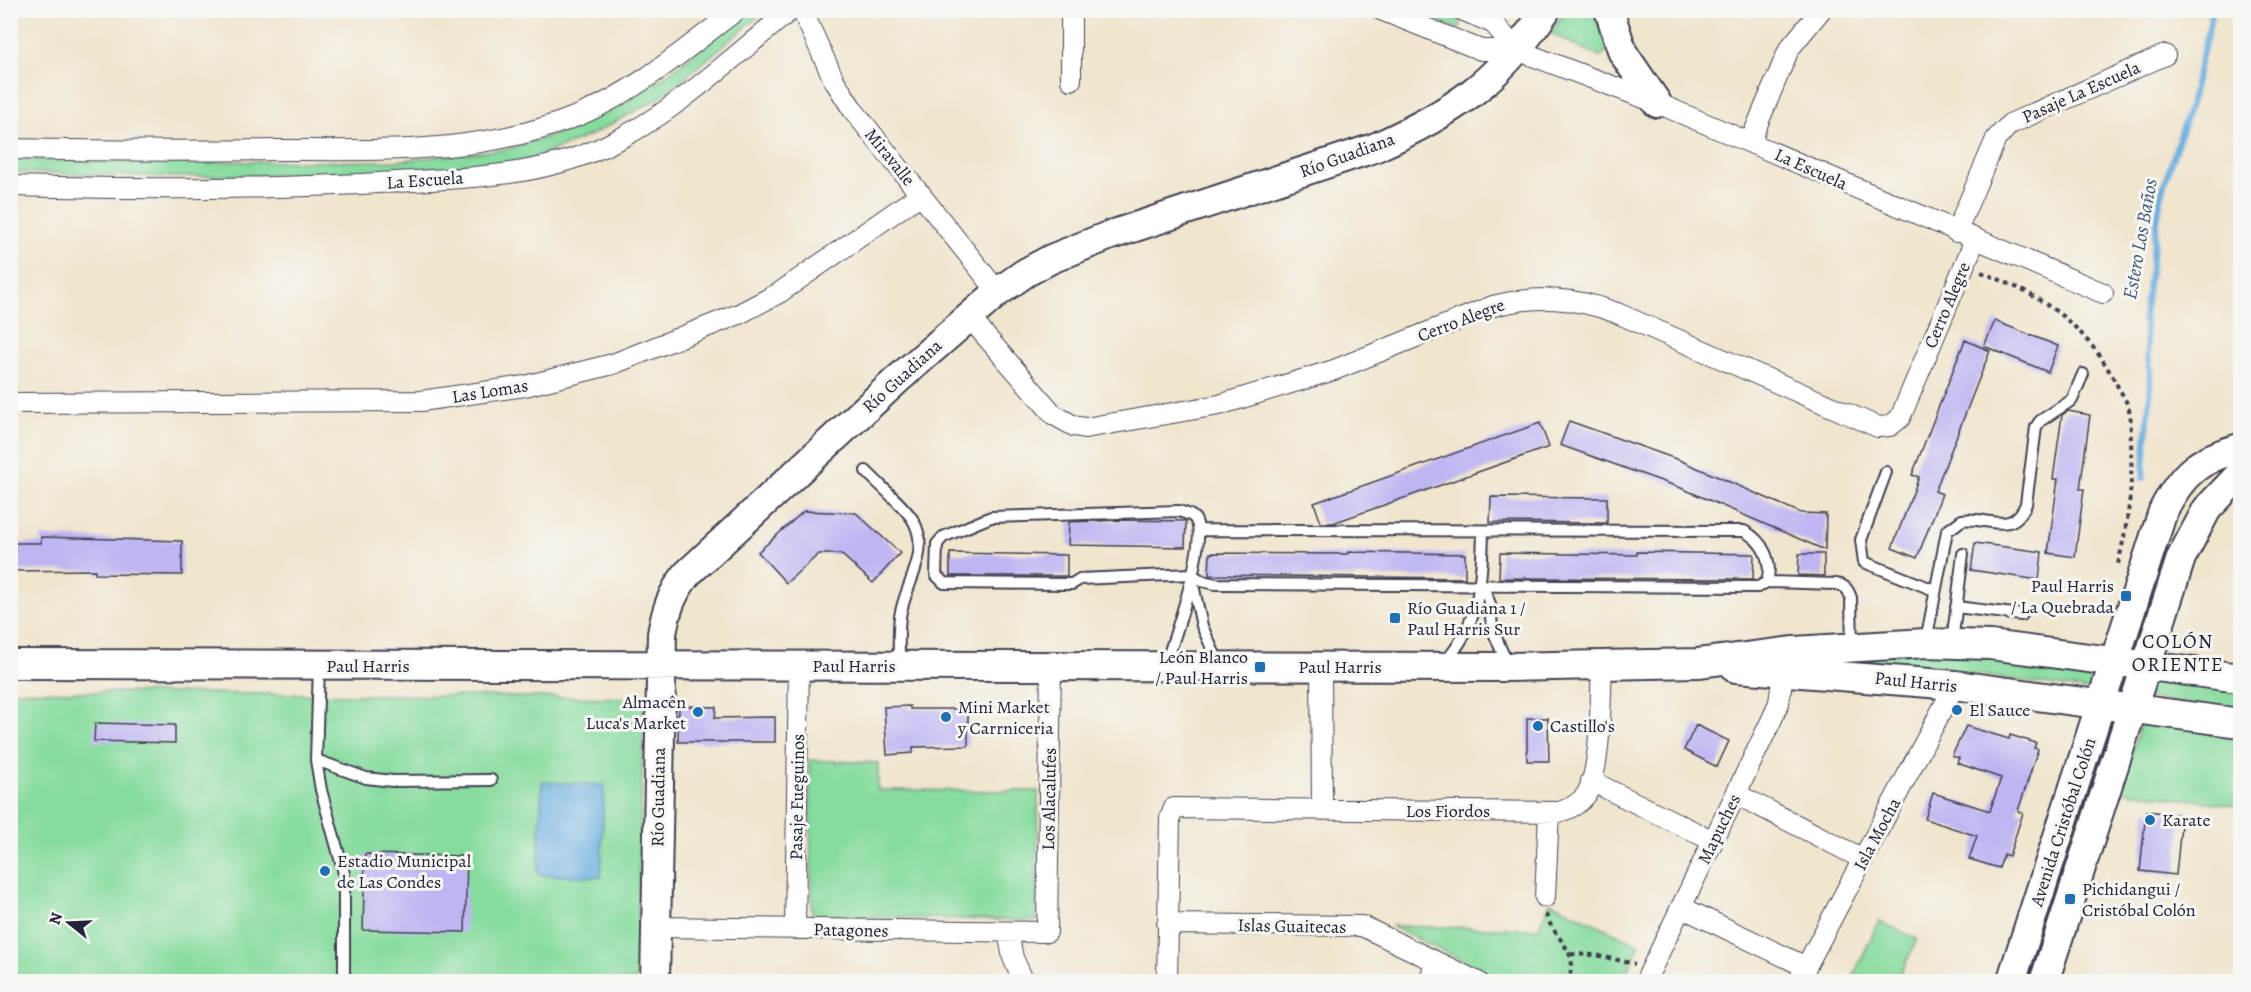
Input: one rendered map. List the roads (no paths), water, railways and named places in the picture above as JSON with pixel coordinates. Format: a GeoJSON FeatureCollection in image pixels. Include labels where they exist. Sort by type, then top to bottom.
{"type":"FeatureCollection","features":[{"type":"Feature","properties":{"kind":"street","name":"La Escuela"},"geometry":{"type":"LineString","coordinates":[[10,149],[357,150],[454,147],[489,142],[560,123],[630,90],[737,10]]}},
{"type":"Feature","properties":{"kind":"street","name":"La Escuela"},"geometry":{"type":"LineString","coordinates":[[10,186],[169,189],[358,184],[497,175],[551,165],[603,147],[650,122],[791,10]]}},
{"type":"Feature","properties":{"kind":"street","name":"Miravalle"},"geometry":{"type":"LineString","coordinates":[[802,10],[834,80],[853,110],[998,292]]}},
{"type":"Feature","properties":{"kind":"street"},"geometry":{"type":"LineString","coordinates":[[1071,10],[1071,80]]}},
{"type":"Feature","properties":{"kind":"street","name":"La Escuela"},"geometry":{"type":"LineString","coordinates":[[1381,10],[1481,50],[1517,50],[1657,103],[2103,293]]}},
{"type":"Feature","properties":{"kind":"street","name":"La Escuela"},"geometry":{"type":"LineString","coordinates":[[1462,10],[1493,23],[1517,50]]}},
{"type":"Feature","properties":{"kind":"street","name":"Río Guadiana"},"geometry":{"type":"LineString","coordinates":[[655,981],[661,666],[666,610],[674,591],[687,574],[882,394],[998,292],[1051,259],[1080,246],[1374,148],[1415,130],[1471,96],[1517,50],[1546,10]]}},
{"type":"Feature","properties":{"kind":"street"},"geometry":{"type":"LineString","coordinates":[[1609,10],[1623,53],[1638,79],[1657,103]]}},
{"type":"Feature","properties":{"kind":"street"},"geometry":{"type":"LineString","coordinates":[[1750,142],[1789,49],[1821,10]]}},
{"type":"Feature","properties":{"kind":"street","name":"Pasaje La Escuela"},"geometry":{"type":"LineString","coordinates":[[1956,232],[1996,139],[2010,124],[2164,55]]}},
{"type":"Feature","properties":{"kind":"street","name":"Las Lomas"},"geometry":{"type":"LineString","coordinates":[[10,403],[421,401],[525,386],[624,360],[739,314],[779,293],[921,194]]}},
{"type":"Feature","properties":{"kind":"street","name":"Cerro Alegre"},"geometry":{"type":"LineString","coordinates":[[969,317],[1053,415],[1074,426],[1085,428],[1219,405],[1334,370],[1493,306],[1513,301],[1554,298],[1597,305],[1884,428],[1900,418],[1975,240]]}},
{"type":"Feature","properties":{"kind":"street","name":"Avenida Cristóbal Colón"},"geometry":{"type":"LineString","coordinates":[[2011,981],[2116,663],[2163,511],[2172,494],[2196,465],[2212,456],[2241,448]]}},
{"type":"Feature","properties":{"kind":"street","name":"Avenida Cristóbal Colón"},"geometry":{"type":"LineString","coordinates":[[2116,663],[2140,631],[2182,528],[2209,489],[2241,457]]}},
{"type":"Feature","properties":{"kind":"street","name":"Avenida Cristóbal Colón"},"geometry":{"type":"LineString","coordinates":[[2044,981],[2189,540],[2207,509],[2241,474]]}},
{"type":"Feature","properties":{"kind":"street"},"geometry":{"type":"LineString","coordinates":[[1944,684],[1940,677],[1946,660],[1947,643]]}},
{"type":"Feature","properties":{"kind":"street","name":"Paul Harris"},"geometry":{"type":"LineString","coordinates":[[10,664],[1602,666],[1698,663],[1759,654],[1947,643],[2241,678]]}},
{"type":"Feature","properties":{"kind":"street","name":"Paul Harris"},"geometry":{"type":"LineString","coordinates":[[1698,663],[1783,673],[1872,677],[1944,684],[2133,707],[2241,723]]}},
{"type":"Feature","properties":{"kind":"street","name":"Pasaje Fueguinos"},"geometry":{"type":"LineString","coordinates":[[795,929],[799,666]]}},
{"type":"Feature","properties":{"kind":"street","name":"Los Alacalufes"},"geometry":{"type":"LineString","coordinates":[[1047,932],[1051,666]]}},
{"type":"Feature","properties":{"kind":"street","name":"Los Fiordos"},"geometry":{"type":"LineString","coordinates":[[1167,924],[1170,818],[1174,808],[1559,812],[1577,804],[1584,797],[1592,781],[1597,751],[1602,666]]}},
{"type":"Feature","properties":{"kind":"street"},"geometry":{"type":"LineString","coordinates":[[1322,667],[1322,810]]}},
{"type":"Feature","properties":{"kind":"street","name":"Mapuches"},"geometry":{"type":"LineString","coordinates":[[1648,976],[1775,711],[1783,673]]}},
{"type":"Feature","properties":{"kind":"street","name":"Isla Mocha"},"geometry":{"type":"LineString","coordinates":[[1802,974],[1863,859],[1944,684]]}},
{"type":"Feature","properties":{"kind":"street"},"geometry":{"type":"LineString","coordinates":[[1592,781],[1713,841]]}},
{"type":"Feature","properties":{"kind":"street"},"geometry":{"type":"LineString","coordinates":[[1736,794],[1863,859]]}},
{"type":"Feature","properties":{"kind":"street"},"geometry":{"type":"LineString","coordinates":[[1545,897],[1549,812]]}},
{"type":"Feature","properties":{"kind":"street"},"geometry":{"type":"LineString","coordinates":[[1681,908],[1802,974]]}},
{"type":"Feature","properties":{"kind":"street"},"geometry":{"type":"LineString","coordinates":[[1167,924],[1167,981]]}},
{"type":"Feature","properties":{"kind":"street","name":"Islas Guaitecas"},"geometry":{"type":"LineString","coordinates":[[1167,924],[1362,927],[1478,981]]}},
{"type":"Feature","properties":{"kind":"street","name":"Patagones"},"geometry":{"type":"LineString","coordinates":[[656,927],[1047,932]]}},
{"type":"Feature","properties":{"kind":"street"},"geometry":{"type":"LineString","coordinates":[[1008,932],[1013,958],[1024,981]]}},
{"type":"Feature","properties":{"kind":"street"},"geometry":{"type":"LineString","coordinates":[[1428,981],[1437,962]]}},
{"type":"Feature","properties":{"kind":"lane"},"geometry":{"type":"LineString","coordinates":[[1947,643],[1934,590],[1944,539],[1953,525],[1969,519],[2004,524],[2014,520],[2022,513],[2026,504],[2036,427],[2040,421],[2072,400],[2083,374]]}},
{"type":"Feature","properties":{"kind":"lane"},"geometry":{"type":"LineString","coordinates":[[866,471],[914,522],[918,540],[915,573],[903,600],[900,618],[898,666]]}},
{"type":"Feature","properties":{"kind":"lane"},"geometry":{"type":"LineString","coordinates":[[1886,472],[1861,540],[1864,562],[1934,590]]}},
{"type":"Feature","properties":{"kind":"lane"},"geometry":{"type":"LineString","coordinates":[[1165,666],[1184,608],[1191,574],[1196,560],[1200,530],[1195,518],[1179,511],[991,517],[943,537],[937,544],[936,575],[944,583],[1072,584],[1080,579],[1191,574],[1202,581],[1216,584],[1758,587],[1767,582],[1843,585],[1849,590],[1851,598],[1852,648]]}},
{"type":"Feature","properties":{"kind":"lane"},"geometry":{"type":"LineString","coordinates":[[1200,530],[1744,531],[1753,536],[1764,548],[1770,571],[1767,582]]}},
{"type":"Feature","properties":{"kind":"lane"},"geometry":{"type":"LineString","coordinates":[[1441,667],[1469,629],[1474,603],[1482,584],[1483,531]]}},
{"type":"Feature","properties":{"kind":"lane"},"geometry":{"type":"LineString","coordinates":[[1947,643],[1956,607],[1963,554]]}},
{"type":"Feature","properties":{"kind":"lane"},"geometry":{"type":"LineString","coordinates":[[1191,574],[1202,626],[1220,667]]}},
{"type":"Feature","properties":{"kind":"lane"},"geometry":{"type":"LineString","coordinates":[[1482,584],[1490,604],[1492,628],[1509,667]]}},
{"type":"Feature","properties":{"kind":"lane"},"geometry":{"type":"LineString","coordinates":[[1956,607],[2022,615]]}},
{"type":"Feature","properties":{"kind":"lane"},"geometry":{"type":"LineString","coordinates":[[319,666],[316,760],[321,790],[344,873],[344,974]]}},
{"type":"Feature","properties":{"kind":"lane"},"geometry":{"type":"LineString","coordinates":[[316,760],[366,778],[393,781],[491,780]]}},
{"type":"Feature","properties":{"kind":"water"},"geometry":{"type":"Polygon","coordinates":[[[542,782],[604,785],[601,877],[538,875],[542,782]]]}},
{"type":"Feature","properties":{"kind":"waterway","name":"Estero Los Baños"},"geometry":{"type":"LineString","coordinates":[[2143,478],[2151,384],[2144,315],[2161,194],[2190,105],[2213,10]]}},
{"type":"Feature","properties":{"kind":"place","name":"Paul Harris / La Quebrada"},"geometry":{"type":"Point","coordinates":[2126,596]}},
{"type":"Feature","properties":{"kind":"place","name":"Río Guadiana 1 / Paul Harris Sur"},"geometry":{"type":"Point","coordinates":[1395,618]}},
{"type":"Feature","properties":{"kind":"place","name":"León Blanco / Paul Harris"},"geometry":{"type":"Point","coordinates":[1260,667]}},
{"type":"Feature","properties":{"kind":"place","name":"El Sauce"},"geometry":{"type":"Point","coordinates":[1957,710]}},
{"type":"Feature","properties":{"kind":"place","name":"Almacên Luca's Market"},"geometry":{"type":"Point","coordinates":[698,712]}},
{"type":"Feature","properties":{"kind":"place","name":"Mini Market y Carrniceria"},"geometry":{"type":"Point","coordinates":[946,717]}},
{"type":"Feature","properties":{"kind":"place","name":"Castillo's"},"geometry":{"type":"Point","coordinates":[1538,726]}},
{"type":"Feature","properties":{"kind":"place","name":"Karate"},"geometry":{"type":"Point","coordinates":[2150,820]}},
{"type":"Feature","properties":{"kind":"place","name":"Estadio Municipal de Las Condes"},"geometry":{"type":"Point","coordinates":[325,871]}},
{"type":"Feature","properties":{"kind":"place","name":"Pichidangui / Cristóbal Colón"},"geometry":{"type":"Point","coordinates":[2070,899]}},
{"type":"Feature","properties":{"kind":"district","name":"COLÓN ORIENTE"},"geometry":{"type":"Point","coordinates":[2178,652]}}]}
